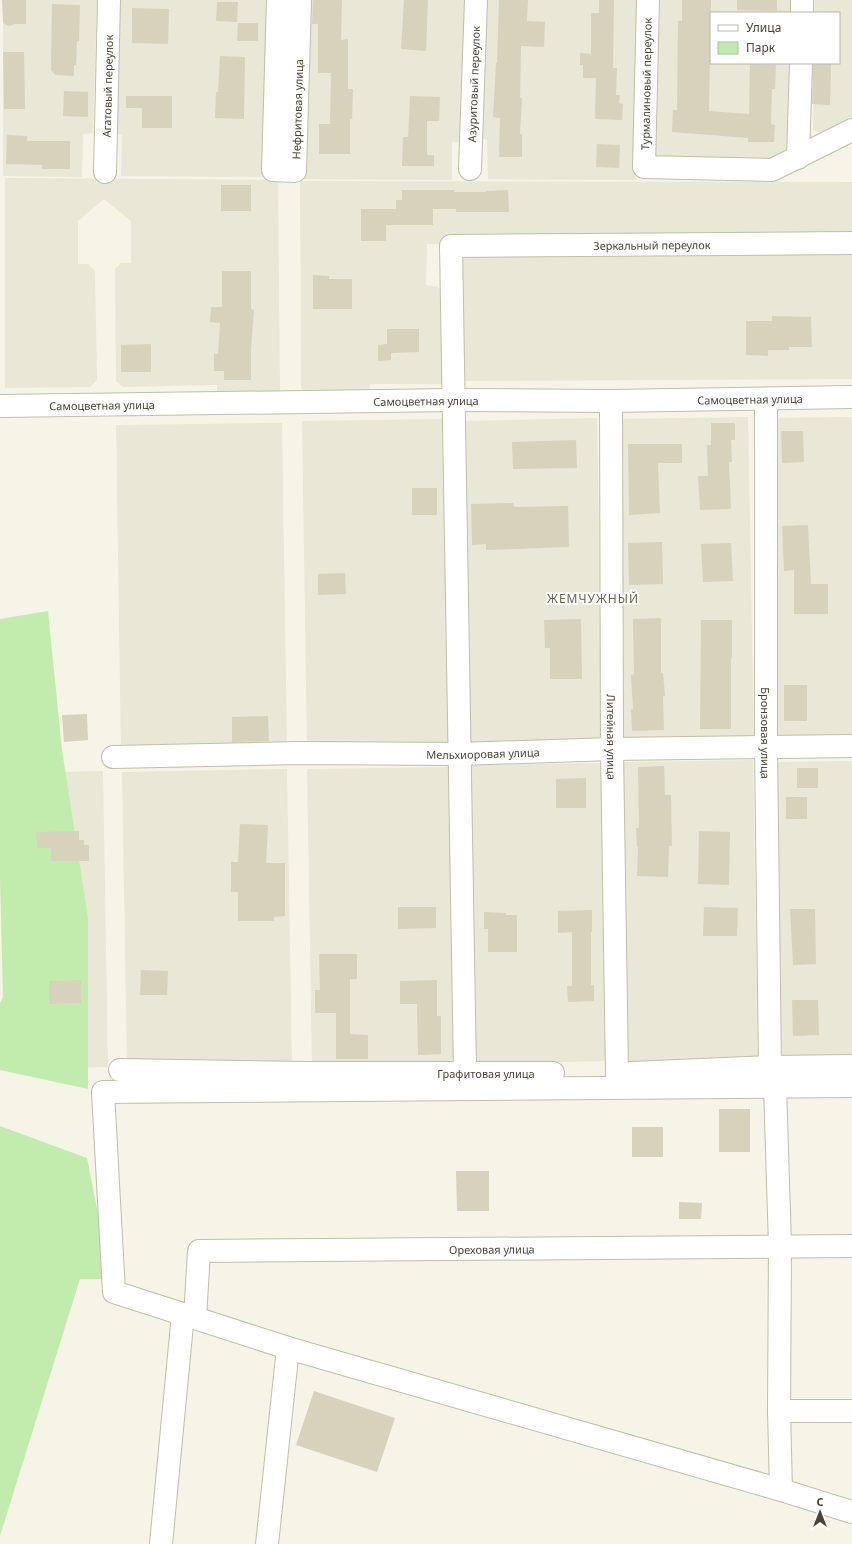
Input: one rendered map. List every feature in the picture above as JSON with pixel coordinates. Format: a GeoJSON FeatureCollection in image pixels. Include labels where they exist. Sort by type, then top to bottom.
{"type":"FeatureCollection","features":[{"type":"Feature","properties":{"kind":"street","name":"Агатовый переулок"},"geometry":{"type":"LineString","coordinates":[[105,172],[109,0]]}},
{"type":"Feature","properties":{"kind":"street","name":"Нефритовая улица"},"geometry":{"type":"LineString","coordinates":[[278,0],[273,170],[295,170],[300,0]]}},
{"type":"Feature","properties":{"kind":"street","name":"Азуритовый переулок"},"geometry":{"type":"LineString","coordinates":[[470,169],[476,0]]}},
{"type":"Feature","properties":{"kind":"street","name":"Турмалиновый переулок"},"geometry":{"type":"LineString","coordinates":[[648,0],[644,167],[772,170],[798,158]]}},
{"type":"Feature","properties":{"kind":"street"},"geometry":{"type":"LineString","coordinates":[[802,0],[802,12]]}},
{"type":"Feature","properties":{"kind":"street"},"geometry":{"type":"LineString","coordinates":[[800,64],[798,158],[852,130]]}},
{"type":"Feature","properties":{"kind":"street","name":"Зеркальный переулок"},"geometry":{"type":"LineString","coordinates":[[453,400],[451,246],[852,242]]}},
{"type":"Feature","properties":{"kind":"street","name":"Самоцветная улица"},"geometry":{"type":"LineString","coordinates":[[0,406],[453,400],[611,401],[852,397]]}},
{"type":"Feature","properties":{"kind":"street","name":"Бронзовая улица"},"geometry":{"type":"LineString","coordinates":[[766,399],[766,747],[772,1077],[780,1246],[779,1411],[781,1490]]}},
{"type":"Feature","properties":{"kind":"street"},"geometry":{"type":"LineString","coordinates":[[453,400],[465,1072]]}},
{"type":"Feature","properties":{"kind":"street","name":"Литейная улица"},"geometry":{"type":"LineString","coordinates":[[611,401],[612,749],[618,1074]]}},
{"type":"Feature","properties":{"kind":"street","name":"Мельхиоровая улица"},"geometry":{"type":"LineString","coordinates":[[113,756],[300,753],[460,754],[612,749],[852,746]]}},
{"type":"Feature","properties":{"kind":"street","name":"Графитовая улица"},"geometry":{"type":"LineString","coordinates":[[120,1070],[306,1073],[465,1072],[772,1077],[852,1066]]}},
{"type":"Feature","properties":{"kind":"street"},"geometry":{"type":"LineString","coordinates":[[852,1086],[772,1077],[102,1092],[114,1292],[288,1348],[781,1490],[852,1512]]}},
{"type":"Feature","properties":{"kind":"street","name":"Ореховая улица"},"geometry":{"type":"LineString","coordinates":[[189,1316],[199,1251],[852,1246]]}},
{"type":"Feature","properties":{"kind":"street"},"geometry":{"type":"LineString","coordinates":[[161,1544],[189,1316]]}},
{"type":"Feature","properties":{"kind":"street"},"geometry":{"type":"LineString","coordinates":[[267,1544],[288,1348]]}},
{"type":"Feature","properties":{"kind":"street"},"geometry":{"type":"LineString","coordinates":[[779,1411],[852,1411]]}},
{"type":"Feature","properties":{"kind":"shaded area"},"geometry":{"type":"Polygon","coordinates":[[[3,0],[97,0],[93,133],[83,134],[82,177],[3,176],[3,0]]]}},
{"type":"Feature","properties":{"kind":"shaded area"},"geometry":{"type":"Polygon","coordinates":[[[116,0],[271,0],[264,177],[121,176],[122,135],[113,134],[116,0]]]}},
{"type":"Feature","properties":{"kind":"shaded area"},"geometry":{"type":"Polygon","coordinates":[[[307,0],[467,0],[463,142],[452,142],[452,180],[300,179],[307,0]]]}},
{"type":"Feature","properties":{"kind":"shaded area"},"geometry":{"type":"Polygon","coordinates":[[[485,0],[641,0],[636,180],[488,179],[487,140],[480,138],[485,0]]]}},
{"type":"Feature","properties":{"kind":"shaded area"},"geometry":{"type":"Polygon","coordinates":[[[660,0],[792,0],[792,12],[710,12],[710,64],[790,64],[787,156],[765,165],[654,163],[660,0]]]}},
{"type":"Feature","properties":{"kind":"shaded area"},"geometry":{"type":"Polygon","coordinates":[[[815,0],[852,0],[852,119],[823,133],[813,130],[814,64],[840,64],[840,12],[815,12],[815,0]]]}},
{"type":"Feature","properties":{"kind":"shaded area"},"geometry":{"type":"Polygon","coordinates":[[[5,178],[278,180],[280,390],[276,395],[217,395],[217,385],[123,387],[116,381],[115,269],[121,263],[131,263],[131,221],[104,199],[78,221],[78,264],[88,264],[95,271],[97,380],[90,387],[5,388],[5,178]]]}},
{"type":"Feature","properties":{"kind":"shaded area"},"geometry":{"type":"Polygon","coordinates":[[[300,181],[852,182],[852,236],[427,244],[426,285],[438,287],[444,293],[445,384],[370,384],[369,393],[308,395],[301,388],[300,181]]]}},
{"type":"Feature","properties":{"kind":"shaded area"},"geometry":{"type":"Polygon","coordinates":[[[852,250],[852,379],[463,381],[463,256],[852,250]]]}},
{"type":"Feature","properties":{"kind":"shaded area"},"geometry":{"type":"Polygon","coordinates":[[[748,417],[754,741],[622,743],[617,419],[748,417]]]}},
{"type":"Feature","properties":{"kind":"shaded area"},"geometry":{"type":"Polygon","coordinates":[[[852,417],[852,741],[777,742],[771,418],[852,417]]]}},
{"type":"Feature","properties":{"kind":"shaded area"},"geometry":{"type":"Polygon","coordinates":[[[597,418],[603,743],[469,745],[464,421],[597,418]]]}},
{"type":"Feature","properties":{"kind":"shaded area"},"geometry":{"type":"Polygon","coordinates":[[[445,419],[451,745],[307,748],[302,421],[445,419]]]}},
{"type":"Feature","properties":{"kind":"shaded area"},"geometry":{"type":"Polygon","coordinates":[[[282,423],[287,750],[121,752],[116,425],[282,423]]]}},
{"type":"Feature","properties":{"kind":"shaded area"},"geometry":{"type":"Polygon","coordinates":[[[753,760],[758,1061],[627,1063],[622,762],[753,760]]]}},
{"type":"Feature","properties":{"kind":"shaded area"},"geometry":{"type":"Polygon","coordinates":[[[852,761],[852,1061],[782,1062],[777,762],[852,761]]]}},
{"type":"Feature","properties":{"kind":"shaded area"},"geometry":{"type":"Polygon","coordinates":[[[602,763],[607,1061],[474,1064],[469,765],[602,763]]]}},
{"type":"Feature","properties":{"kind":"shaded area"},"geometry":{"type":"Polygon","coordinates":[[[451,767],[456,1064],[312,1066],[307,769],[451,767]]]}},
{"type":"Feature","properties":{"kind":"shaded area"},"geometry":{"type":"Polygon","coordinates":[[[287,769],[292,1064],[127,1067],[122,772],[287,769]]]}},
{"type":"Feature","properties":{"kind":"shaded area"},"geometry":{"type":"Polygon","coordinates":[[[103,771],[108,1067],[18,1069],[13,773],[103,771]]]}},
{"type":"Feature","properties":{"kind":"green space"},"geometry":{"type":"Polygon","coordinates":[[[48,611],[62,750],[88,918],[88,1089],[0,1070],[0,1003],[3,997],[0,878],[0,619],[48,611]]]}},
{"type":"Feature","properties":{"kind":"green space"},"geometry":{"type":"Polygon","coordinates":[[[0,1126],[87,1158],[111,1279],[80,1279],[0,1536],[0,1126]]]}},
{"type":"Feature","properties":{"kind":"building"},"geometry":{"type":"Polygon","coordinates":[[[2,0],[26,0],[26,24],[15,24],[9,26],[3,23],[2,0]]]}},
{"type":"Feature","properties":{"kind":"building"},"geometry":{"type":"Polygon","coordinates":[[[313,0],[342,0],[341,40],[348,39],[348,89],[353,89],[352,119],[350,119],[350,154],[319,154],[319,124],[330,124],[331,73],[318,73],[318,24],[312,24],[313,0]]]}},
{"type":"Feature","properties":{"kind":"building"},"geometry":{"type":"Polygon","coordinates":[[[404,0],[428,0],[426,51],[401,49],[404,0]]]}},
{"type":"Feature","properties":{"kind":"building"},"geometry":{"type":"Polygon","coordinates":[[[499,0],[528,0],[527,21],[545,22],[544,47],[521,46],[520,98],[522,98],[520,134],[522,134],[522,157],[499,157],[500,118],[493,117],[497,63],[499,0]]]}},
{"type":"Feature","properties":{"kind":"building"},"geometry":{"type":"Polygon","coordinates":[[[599,0],[614,0],[613,68],[617,68],[616,95],[620,95],[619,103],[623,104],[622,120],[595,119],[596,78],[583,78],[583,65],[580,65],[580,53],[591,54],[591,13],[599,13],[599,0]]]}},
{"type":"Feature","properties":{"kind":"building"},"geometry":{"type":"Polygon","coordinates":[[[682,0],[711,0],[709,111],[749,114],[750,64],[776,65],[775,89],[772,89],[771,124],[775,125],[774,142],[748,142],[748,138],[672,132],[673,110],[677,110],[678,21],[682,21],[682,0]]]}},
{"type":"Feature","properties":{"kind":"building"},"geometry":{"type":"Polygon","coordinates":[[[737,0],[777,0],[777,11],[737,10],[737,0]]]}},
{"type":"Feature","properties":{"kind":"building"},"geometry":{"type":"Polygon","coordinates":[[[217,2],[238,2],[237,22],[216,21],[217,2]]]}},
{"type":"Feature","properties":{"kind":"building"},"geometry":{"type":"Polygon","coordinates":[[[52,4],[80,5],[79,41],[77,41],[74,76],[55,75],[51,70],[52,4]]]}},
{"type":"Feature","properties":{"kind":"building"},"geometry":{"type":"Polygon","coordinates":[[[132,8],[169,9],[168,44],[132,43],[132,8]]]}},
{"type":"Feature","properties":{"kind":"building"},"geometry":{"type":"Polygon","coordinates":[[[238,23],[258,23],[258,41],[237,41],[238,23]]]}},
{"type":"Feature","properties":{"kind":"building"},"geometry":{"type":"Polygon","coordinates":[[[3,52],[24,52],[25,109],[4,109],[3,52]]]}},
{"type":"Feature","properties":{"kind":"building"},"geometry":{"type":"Polygon","coordinates":[[[220,56],[245,57],[244,119],[215,118],[220,56]]]}},
{"type":"Feature","properties":{"kind":"building"},"geometry":{"type":"Polygon","coordinates":[[[813,64],[831,64],[830,105],[812,104],[813,64]]]}},
{"type":"Feature","properties":{"kind":"building"},"geometry":{"type":"Polygon","coordinates":[[[64,91],[88,92],[88,117],[63,116],[64,91]]]}},
{"type":"Feature","properties":{"kind":"building"},"geometry":{"type":"Polygon","coordinates":[[[126,96],[172,96],[172,128],[142,128],[142,108],[126,108],[126,96]]]}},
{"type":"Feature","properties":{"kind":"building"},"geometry":{"type":"Polygon","coordinates":[[[410,96],[440,97],[439,121],[427,121],[427,155],[434,155],[434,166],[402,166],[403,137],[408,137],[410,96]]]}},
{"type":"Feature","properties":{"kind":"building"},"geometry":{"type":"Polygon","coordinates":[[[7,135],[27,136],[27,141],[70,141],[70,169],[42,169],[42,165],[6,164],[7,135]]]}},
{"type":"Feature","properties":{"kind":"building"},"geometry":{"type":"Polygon","coordinates":[[[597,144],[620,145],[619,168],[596,167],[597,144]]]}},
{"type":"Feature","properties":{"kind":"building"},"geometry":{"type":"Polygon","coordinates":[[[221,185],[251,185],[251,211],[221,211],[221,185]]]}},
{"type":"Feature","properties":{"kind":"building"},"geometry":{"type":"Polygon","coordinates":[[[402,190],[454,190],[454,192],[486,192],[508,190],[509,212],[456,212],[456,209],[433,209],[433,225],[386,225],[386,241],[361,241],[361,209],[396,209],[396,200],[402,200],[402,190]]]}},
{"type":"Feature","properties":{"kind":"building"},"geometry":{"type":"Polygon","coordinates":[[[222,271],[251,271],[251,309],[254,310],[251,349],[251,380],[224,380],[224,371],[214,371],[214,354],[218,354],[220,323],[210,322],[211,307],[222,307],[222,271]]]}},
{"type":"Feature","properties":{"kind":"building"},"geometry":{"type":"Polygon","coordinates":[[[313,275],[329,276],[329,279],[352,279],[352,309],[313,309],[313,275]]]}},
{"type":"Feature","properties":{"kind":"building"},"geometry":{"type":"Polygon","coordinates":[[[772,316],[811,317],[812,347],[789,347],[789,350],[768,350],[768,356],[746,355],[746,321],[772,321],[772,316]]]}},
{"type":"Feature","properties":{"kind":"building"},"geometry":{"type":"Polygon","coordinates":[[[387,329],[419,329],[419,352],[391,353],[391,360],[378,361],[378,345],[387,344],[387,329]]]}},
{"type":"Feature","properties":{"kind":"building"},"geometry":{"type":"Polygon","coordinates":[[[151,344],[151,372],[121,372],[121,345],[151,344]]]}},
{"type":"Feature","properties":{"kind":"building"},"geometry":{"type":"Polygon","coordinates":[[[711,423],[735,423],[735,440],[731,440],[732,462],[729,462],[731,509],[700,510],[698,476],[708,476],[707,445],[711,445],[711,423]]]}},
{"type":"Feature","properties":{"kind":"building"},"geometry":{"type":"Polygon","coordinates":[[[781,431],[803,431],[804,462],[782,463],[781,431]]]}},
{"type":"Feature","properties":{"kind":"building"},"geometry":{"type":"Polygon","coordinates":[[[576,440],[577,468],[513,469],[512,442],[576,440]]]}},
{"type":"Feature","properties":{"kind":"building"},"geometry":{"type":"Polygon","coordinates":[[[628,444],[682,444],[682,463],[658,463],[660,513],[629,515],[628,444]]]}},
{"type":"Feature","properties":{"kind":"building"},"geometry":{"type":"Polygon","coordinates":[[[412,488],[437,488],[437,515],[412,515],[412,488]]]}},
{"type":"Feature","properties":{"kind":"building"},"geometry":{"type":"Polygon","coordinates":[[[513,503],[514,507],[568,506],[569,547],[486,550],[486,544],[472,545],[471,504],[513,503]]]}},
{"type":"Feature","properties":{"kind":"building"},"geometry":{"type":"Polygon","coordinates":[[[808,525],[811,584],[828,584],[828,614],[794,614],[794,570],[784,571],[782,526],[808,525]]]}},
{"type":"Feature","properties":{"kind":"building"},"geometry":{"type":"Polygon","coordinates":[[[662,542],[663,584],[629,585],[628,543],[662,542]]]}},
{"type":"Feature","properties":{"kind":"building"},"geometry":{"type":"Polygon","coordinates":[[[731,543],[733,581],[703,582],[701,544],[731,543]]]}},
{"type":"Feature","properties":{"kind":"building"},"geometry":{"type":"Polygon","coordinates":[[[345,573],[346,594],[318,595],[318,574],[345,573]]]}},
{"type":"Feature","properties":{"kind":"building"},"geometry":{"type":"Polygon","coordinates":[[[661,618],[661,673],[663,673],[665,696],[663,696],[664,730],[632,731],[631,709],[633,709],[631,675],[634,674],[633,619],[661,618]]]}},
{"type":"Feature","properties":{"kind":"building"},"geometry":{"type":"Polygon","coordinates":[[[581,619],[582,679],[550,679],[550,648],[545,648],[544,620],[581,619]]]}},
{"type":"Feature","properties":{"kind":"building"},"geometry":{"type":"Polygon","coordinates":[[[701,620],[732,620],[731,729],[700,729],[701,620]]]}},
{"type":"Feature","properties":{"kind":"building"},"geometry":{"type":"Polygon","coordinates":[[[784,685],[807,685],[807,721],[784,721],[784,685]]]}},
{"type":"Feature","properties":{"kind":"building"},"geometry":{"type":"Polygon","coordinates":[[[87,714],[88,740],[64,742],[62,715],[87,714]]]}},
{"type":"Feature","properties":{"kind":"building"},"geometry":{"type":"Polygon","coordinates":[[[268,716],[269,741],[232,742],[232,717],[268,716]]]}},
{"type":"Feature","properties":{"kind":"building"},"geometry":{"type":"Polygon","coordinates":[[[664,766],[665,795],[671,795],[672,846],[669,846],[668,877],[637,876],[638,847],[636,828],[639,828],[638,767],[664,766]]]}},
{"type":"Feature","properties":{"kind":"building"},"geometry":{"type":"Polygon","coordinates":[[[797,768],[818,768],[818,788],[797,788],[797,768]]]}},
{"type":"Feature","properties":{"kind":"building"},"geometry":{"type":"Polygon","coordinates":[[[586,778],[586,808],[556,808],[556,779],[586,778]]]}},
{"type":"Feature","properties":{"kind":"building"},"geometry":{"type":"Polygon","coordinates":[[[786,797],[807,797],[807,819],[786,819],[786,797]]]}},
{"type":"Feature","properties":{"kind":"building"},"geometry":{"type":"Polygon","coordinates":[[[240,824],[268,825],[266,863],[285,863],[285,916],[274,917],[274,921],[238,921],[238,892],[231,892],[231,862],[238,862],[240,824]]]}},
{"type":"Feature","properties":{"kind":"building"},"geometry":{"type":"Polygon","coordinates":[[[79,831],[79,840],[84,840],[84,845],[89,845],[89,861],[51,861],[51,848],[37,848],[36,832],[79,831]]]}},
{"type":"Feature","properties":{"kind":"building"},"geometry":{"type":"Polygon","coordinates":[[[699,831],[730,832],[729,885],[698,884],[699,831]]]}},
{"type":"Feature","properties":{"kind":"building"},"geometry":{"type":"Polygon","coordinates":[[[398,907],[436,907],[436,928],[398,929],[398,907]]]}},
{"type":"Feature","properties":{"kind":"building"},"geometry":{"type":"Polygon","coordinates":[[[704,907],[738,908],[737,936],[703,936],[704,907]]]}},
{"type":"Feature","properties":{"kind":"building"},"geometry":{"type":"Polygon","coordinates":[[[790,909],[815,909],[816,964],[793,965],[790,909]]]}},
{"type":"Feature","properties":{"kind":"building"},"geometry":{"type":"Polygon","coordinates":[[[592,910],[591,985],[594,985],[594,1001],[568,1002],[567,986],[572,986],[572,932],[558,933],[558,911],[592,910]]]}},
{"type":"Feature","properties":{"kind":"building"},"geometry":{"type":"Polygon","coordinates":[[[484,912],[517,915],[517,952],[488,952],[488,929],[484,929],[484,912]]]}},
{"type":"Feature","properties":{"kind":"building"},"geometry":{"type":"Polygon","coordinates":[[[319,954],[357,954],[357,979],[350,979],[350,1034],[368,1035],[368,1059],[336,1059],[336,1013],[315,1013],[315,990],[320,990],[319,954]]]}},
{"type":"Feature","properties":{"kind":"building"},"geometry":{"type":"Polygon","coordinates":[[[141,970],[168,971],[167,995],[140,995],[141,970]]]}},
{"type":"Feature","properties":{"kind":"building"},"geometry":{"type":"Polygon","coordinates":[[[81,980],[81,1003],[49,1004],[49,981],[81,980]]]}},
{"type":"Feature","properties":{"kind":"building"},"geometry":{"type":"Polygon","coordinates":[[[437,980],[437,1016],[441,1016],[441,1054],[418,1055],[417,1004],[400,1004],[400,981],[437,980]]]}},
{"type":"Feature","properties":{"kind":"building"},"geometry":{"type":"Polygon","coordinates":[[[792,1000],[818,1000],[819,1035],[793,1036],[792,1000]]]}},
{"type":"Feature","properties":{"kind":"building"},"geometry":{"type":"Polygon","coordinates":[[[719,1109],[750,1109],[750,1152],[719,1152],[719,1109]]]}},
{"type":"Feature","properties":{"kind":"building"},"geometry":{"type":"Polygon","coordinates":[[[632,1127],[663,1127],[663,1157],[632,1157],[632,1127]]]}},
{"type":"Feature","properties":{"kind":"building"},"geometry":{"type":"Polygon","coordinates":[[[456,1171],[489,1171],[489,1211],[457,1211],[456,1171]]]}},
{"type":"Feature","properties":{"kind":"building"},"geometry":{"type":"Polygon","coordinates":[[[679,1202],[702,1203],[701,1219],[679,1219],[679,1202]]]}},
{"type":"Feature","properties":{"kind":"building"},"geometry":{"type":"Polygon","coordinates":[[[314,1391],[395,1418],[377,1472],[296,1445],[314,1391]]]}},
{"type":"Feature","properties":{"kind":"district","name":"ЖЕМЧУЖНЫЙ"},"geometry":{"type":"Point","coordinates":[593,598]}}]}
